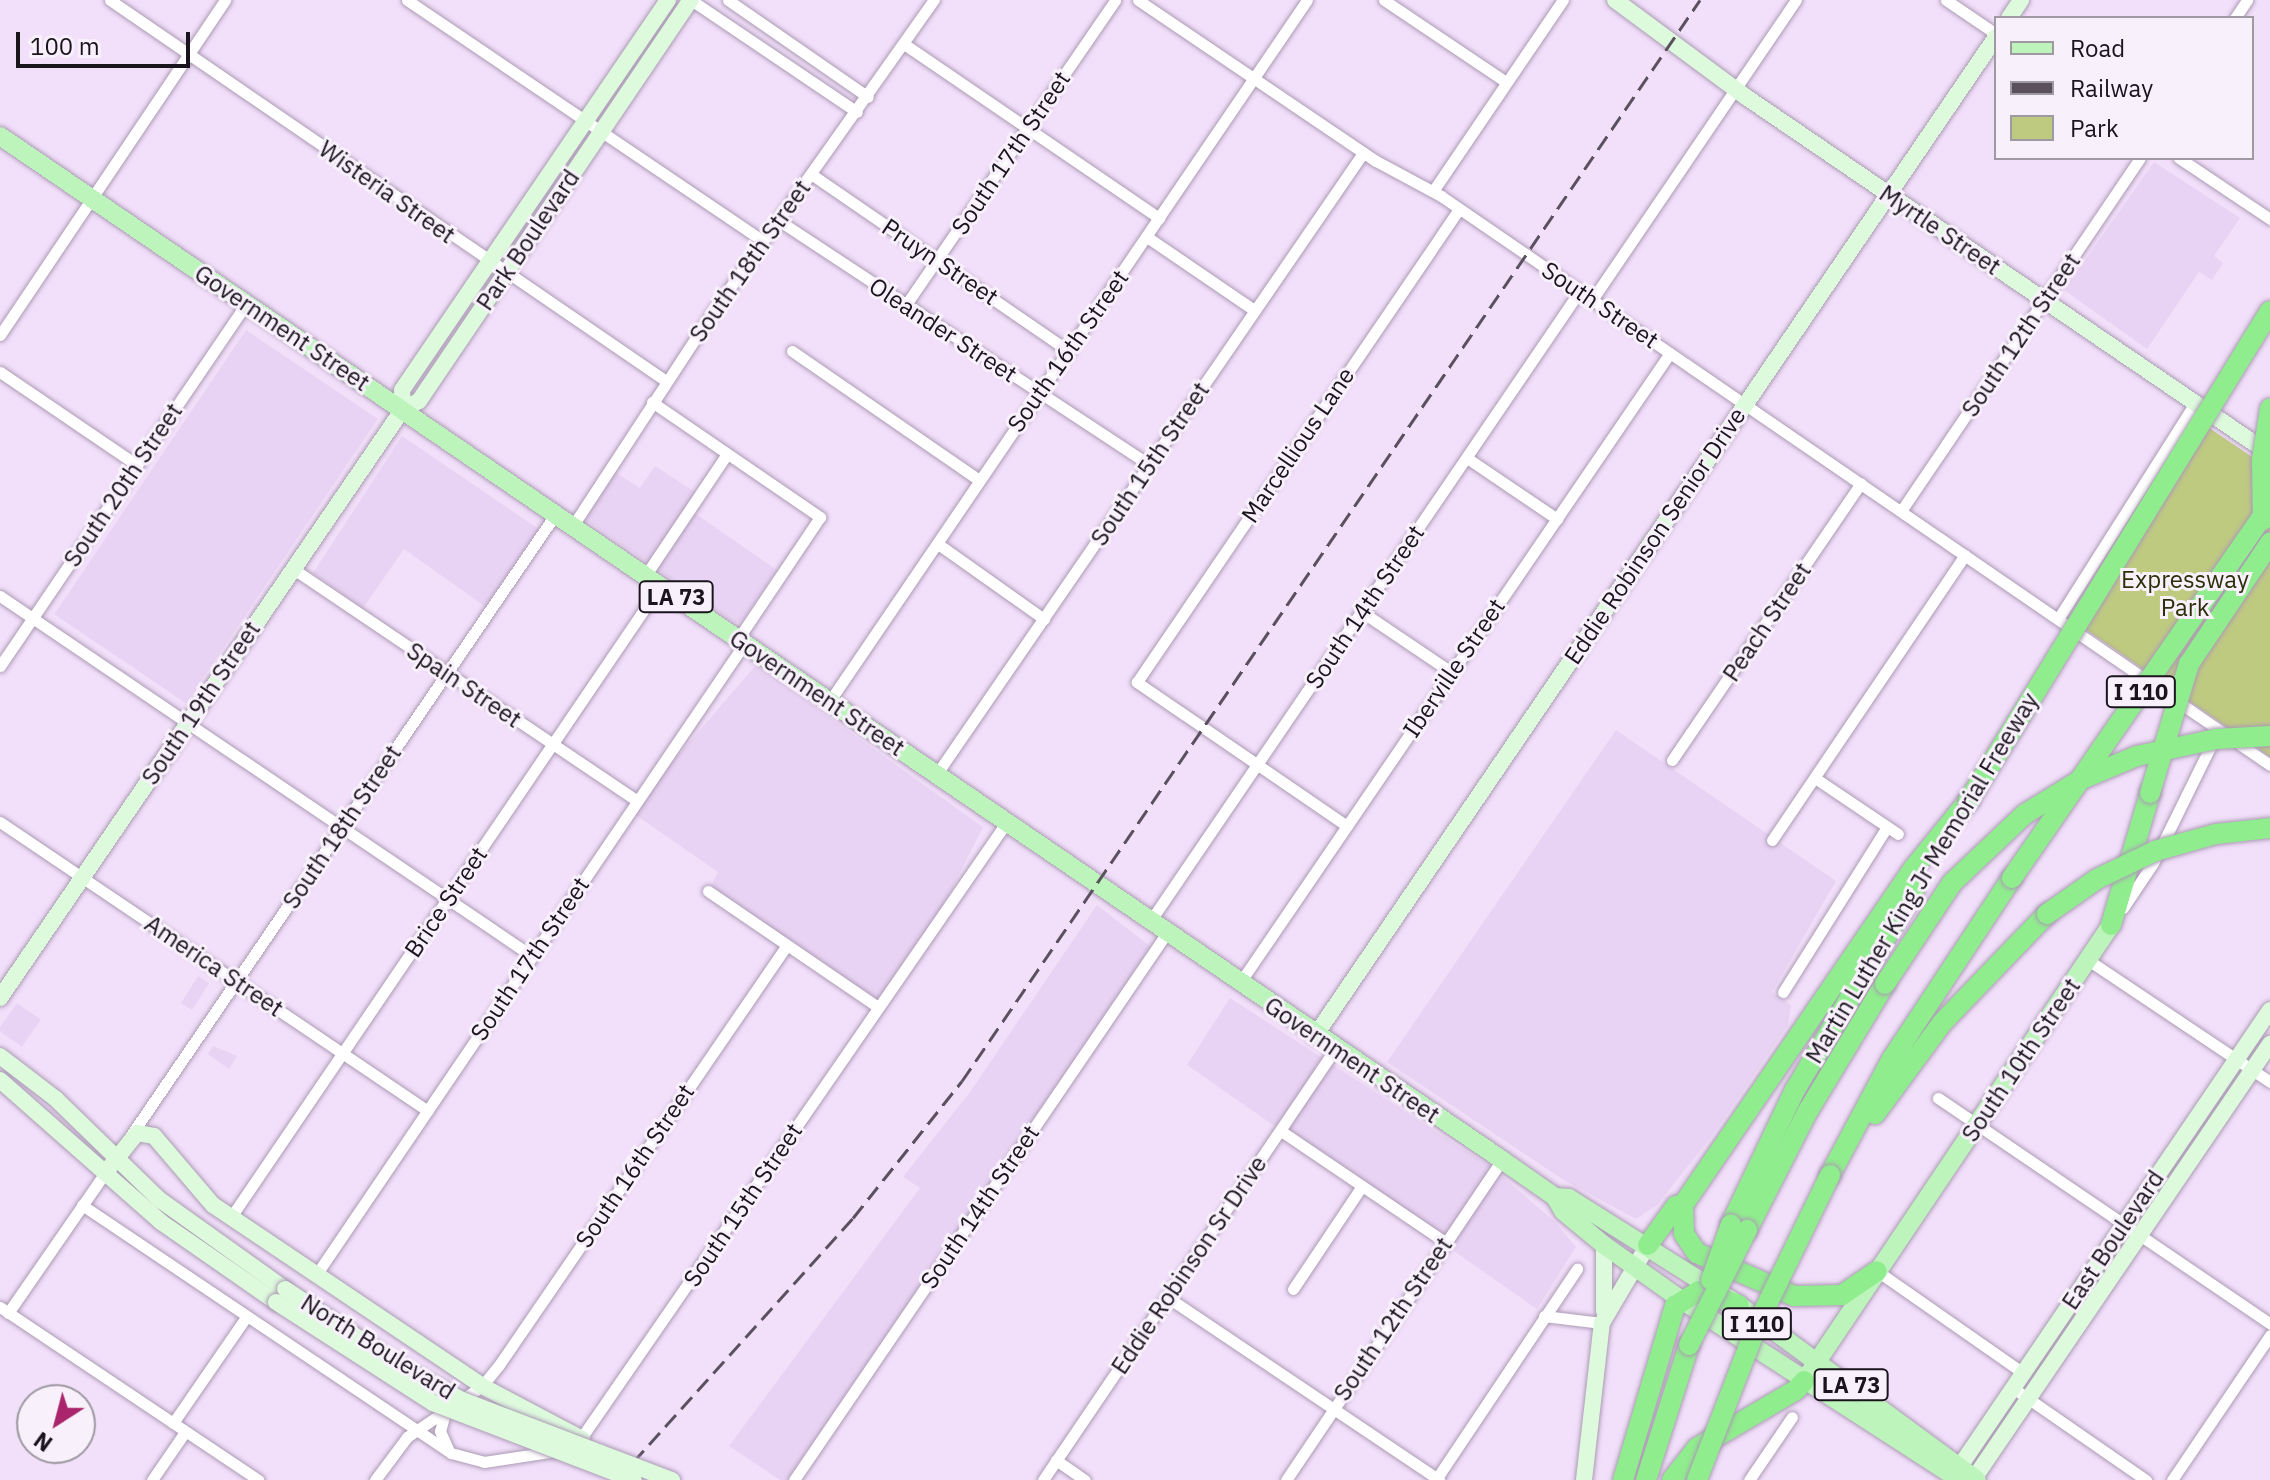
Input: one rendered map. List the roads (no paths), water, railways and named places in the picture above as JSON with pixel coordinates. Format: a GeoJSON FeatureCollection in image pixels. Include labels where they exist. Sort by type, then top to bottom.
{"type":"FeatureCollection","features":[{"type":"Feature","properties":{"kind":"highway","name":"Martin Luther King Jr Memorial Freeway"},"geometry":{"type":"LineString","coordinates":[[1646,1480],[1689,1345],[1795,1090],[1918,872],[1969,800],[2270,311]]}},
{"type":"Feature","properties":{"kind":"highway"},"geometry":{"type":"LineString","coordinates":[[2270,409],[2262,482],[2270,568]]}},
{"type":"Feature","properties":{"kind":"highway","name":"I 110"},"geometry":{"type":"LineString","coordinates":[[1697,1480],[1761,1315],[1834,1169],[1926,1004],[2270,506]]}},
{"type":"Feature","properties":{"kind":"highway"},"geometry":{"type":"LineString","coordinates":[[2111,925],[2189,664],[2270,543]]}},
{"type":"Feature","properties":{"kind":"highway"},"geometry":{"type":"LineString","coordinates":[[1739,1227],[1885,984],[1952,883],[2025,814],[2082,779],[2137,756],[2216,739],[2270,736]]}},
{"type":"Feature","properties":{"kind":"highway"},"geometry":{"type":"LineString","coordinates":[[1834,1169],[1942,1023],[2047,914],[2107,874],[2155,851],[2206,836],[2270,828]]}},
{"type":"Feature","properties":{"kind":"highway"},"geometry":{"type":"LineString","coordinates":[[1877,1271],[1842,1295],[1794,1296],[1697,1253],[1684,1234],[1683,1205],[1918,872]]}},
{"type":"Feature","properties":{"kind":"highway"},"geometry":{"type":"LineString","coordinates":[[1648,1245],[1676,1206],[1683,1205]]}},
{"type":"Feature","properties":{"kind":"highway"},"geometry":{"type":"LineString","coordinates":[[1626,1470],[1662,1338],[1680,1299],[1706,1291],[1739,1305]]}},
{"type":"Feature","properties":{"kind":"highway"},"geometry":{"type":"LineString","coordinates":[[1672,1480],[1697,1448],[1796,1390],[1804,1381]]}},
{"type":"Feature","properties":{"kind":"highway"},"geometry":{"type":"LineString","coordinates":[[1705,1480],[1708,1449]]}},
{"type":"Feature","properties":{"kind":"main road","name":"Government Street"},"geometry":{"type":"LineString","coordinates":[[0,136],[403,409],[1149,923],[1502,1160],[1555,1197],[1563,1211],[1604,1245],[1680,1299],[1804,1381],[1963,1476]]}},
{"type":"Feature","properties":{"kind":"main road","name":"South 10th Street"},"geometry":{"type":"LineString","coordinates":[[1804,1381],[2111,925]]}},
{"type":"Feature","properties":{"kind":"main road","name":"Government Street"},"geometry":{"type":"LineString","coordinates":[[1555,1197],[1569,1198],[1739,1305],[1817,1360],[1963,1476]]}},
{"type":"Feature","properties":{"kind":"street","name":"Wisteria Street"},"geometry":{"type":"LineString","coordinates":[[110,0],[505,274],[666,381]]}},
{"type":"Feature","properties":{"kind":"street"},"geometry":{"type":"LineString","coordinates":[[0,335],[225,0]]}},
{"type":"Feature","properties":{"kind":"street"},"geometry":{"type":"LineString","coordinates":[[407,0],[762,240]]}},
{"type":"Feature","properties":{"kind":"street"},"geometry":{"type":"LineString","coordinates":[[403,409],[402,390],[668,0]]}},
{"type":"Feature","properties":{"kind":"street"},"geometry":{"type":"LineString","coordinates":[[691,0],[857,112]]}},
{"type":"Feature","properties":{"kind":"street","name":"Park Boulevard"},"geometry":{"type":"LineString","coordinates":[[403,409],[419,401],[691,0]]}},
{"type":"Feature","properties":{"kind":"street"},"geometry":{"type":"LineString","coordinates":[[728,0],[868,97]]}},
{"type":"Feature","properties":{"kind":"street","name":"South 18th Street"},"geometry":{"type":"LineString","coordinates":[[572,527],[762,240],[868,97],[934,0]]}},
{"type":"Feature","properties":{"kind":"street","name":"South 17th Street"},"geometry":{"type":"LineString","coordinates":[[905,306],[1115,0]]}},
{"type":"Feature","properties":{"kind":"street","name":"South Street"},"geometry":{"type":"LineString","coordinates":[[1138,0],[1363,153],[1433,191],[2270,765]]}},
{"type":"Feature","properties":{"kind":"street","name":"South 16th Street"},"geometry":{"type":"LineString","coordinates":[[829,702],[1307,0]]}},
{"type":"Feature","properties":{"kind":"street"},"geometry":{"type":"LineString","coordinates":[[1384,0],[1506,82]]}},
{"type":"Feature","properties":{"kind":"street"},"geometry":{"type":"LineString","coordinates":[[1433,191],[1563,0]]}},
{"type":"Feature","properties":{"kind":"street","name":"Myrtle Street"},"geometry":{"type":"LineString","coordinates":[[1615,0],[1889,195],[2270,454]]}},
{"type":"Feature","properties":{"kind":"street"},"geometry":{"type":"LineString","coordinates":[[1592,300],[1796,0]]}},
{"type":"Feature","properties":{"kind":"street"},"geometry":{"type":"LineString","coordinates":[[1946,0],[1994,34]]}},
{"type":"Feature","properties":{"kind":"street","name":"Eddie Robinson Senior Drive"},"geometry":{"type":"LineString","coordinates":[[1315,1036],[1994,38]]}},
{"type":"Feature","properties":{"kind":"street"},"geometry":{"type":"LineString","coordinates":[[904,44],[1159,218]]}},
{"type":"Feature","properties":{"kind":"street","name":"South 15th Street"},"geometry":{"type":"LineString","coordinates":[[936,775],[1363,153]]}},
{"type":"Feature","properties":{"kind":"street","name":"South 12th Street"},"geometry":{"type":"LineString","coordinates":[[1901,511],[2139,160]]}},
{"type":"Feature","properties":{"kind":"street"},"geometry":{"type":"LineString","coordinates":[[2182,160],[2270,219]]}},
{"type":"Feature","properties":{"kind":"street","name":"Pruyn Street"},"geometry":{"type":"LineString","coordinates":[[811,174],[1069,351]]}},
{"type":"Feature","properties":{"kind":"street","name":"Marcellious Lane"},"geometry":{"type":"LineString","coordinates":[[1256,765],[1137,682],[1459,209]]}},
{"type":"Feature","properties":{"kind":"street","name":"Oleander Street"},"geometry":{"type":"LineString","coordinates":[[778,220],[1150,465]]}},
{"type":"Feature","properties":{"kind":"street"},"geometry":{"type":"LineString","coordinates":[[1147,237],[1254,310]]}},
{"type":"Feature","properties":{"kind":"street","name":"South 14th Street"},"geometry":{"type":"LineString","coordinates":[[1149,923],[1579,292]]}},
{"type":"Feature","properties":{"kind":"street","name":"South 20th Street"},"geometry":{"type":"LineString","coordinates":[[0,666],[246,304]]}},
{"type":"Feature","properties":{"kind":"street"},"geometry":{"type":"LineString","coordinates":[[792,351],[979,480]]}},
{"type":"Feature","properties":{"kind":"street","name":"Iberville Street"},"geometry":{"type":"LineString","coordinates":[[1239,984],[1670,353]]}},
{"type":"Feature","properties":{"kind":"street"},"geometry":{"type":"LineString","coordinates":[[0,372],[137,465]]}},
{"type":"Feature","properties":{"kind":"street"},"geometry":{"type":"LineString","coordinates":[[652,402],[727,454]]}},
{"type":"Feature","properties":{"kind":"street"},"geometry":{"type":"LineString","coordinates":[[2058,619],[2195,403]]}},
{"type":"Feature","properties":{"kind":"street","name":"South 19th Street"},"geometry":{"type":"LineString","coordinates":[[0,998],[403,409]]}},
{"type":"Feature","properties":{"kind":"street","name":"South 17th Street"},"geometry":{"type":"LineString","coordinates":[[316,1275],[637,801],[820,517],[727,454]]}},
{"type":"Feature","properties":{"kind":"street","name":"Brice Street"},"geometry":{"type":"LineString","coordinates":[[231,1217],[551,744],[727,454]]}},
{"type":"Feature","properties":{"kind":"street"},"geometry":{"type":"LineString","coordinates":[[1467,458],[1557,519]]}},
{"type":"Feature","properties":{"kind":"street","name":"Peach Street"},"geometry":{"type":"LineString","coordinates":[[1672,760],[1861,483]]}},
{"type":"Feature","properties":{"kind":"street","name":"South 18th Street"},"geometry":{"type":"LineString","coordinates":[[128,1140],[555,515]]}},
{"type":"Feature","properties":{"kind":"street"},"geometry":{"type":"LineString","coordinates":[[938,544],[1044,619]]}},
{"type":"Feature","properties":{"kind":"street"},"geometry":{"type":"LineString","coordinates":[[1772,840],[1965,555]]}},
{"type":"Feature","properties":{"kind":"street","name":"Spain Street"},"geometry":{"type":"LineString","coordinates":[[292,568],[637,801]]}},
{"type":"Feature","properties":{"kind":"street"},"geometry":{"type":"LineString","coordinates":[[0,596],[532,956]]}},
{"type":"Feature","properties":{"kind":"street"},"geometry":{"type":"LineString","coordinates":[[1362,612],[1451,672]]}},
{"type":"Feature","properties":{"kind":"street","name":"South 10th Street"},"geometry":{"type":"LineString","coordinates":[[2111,925],[2153,863],[2185,789],[2221,730]]}},
{"type":"Feature","properties":{"kind":"street"},"geometry":{"type":"LineString","coordinates":[[1256,765],[1347,826]]}},
{"type":"Feature","properties":{"kind":"street"},"geometry":{"type":"LineString","coordinates":[[1815,778],[1898,834]]}},
{"type":"Feature","properties":{"kind":"street","name":"America Street"},"geometry":{"type":"LineString","coordinates":[[0,822],[428,1111]]}},
{"type":"Feature","properties":{"kind":"street","name":"South 15th Street"},"geometry":{"type":"LineString","coordinates":[[582,1440],[1006,823]]}},
{"type":"Feature","properties":{"kind":"street"},"geometry":{"type":"LineString","coordinates":[[1783,992],[1887,827]]}},
{"type":"Feature","properties":{"kind":"street"},"geometry":{"type":"LineString","coordinates":[[708,891],[878,1007]]}},
{"type":"Feature","properties":{"kind":"street","name":"South 14th Street"},"geometry":{"type":"LineString","coordinates":[[794,1480],[1166,934]]}},
{"type":"Feature","properties":{"kind":"street","name":"South 16th Street"},"geometry":{"type":"LineString","coordinates":[[482,1386],[787,945]]}},
{"type":"Feature","properties":{"kind":"street"},"geometry":{"type":"LineString","coordinates":[[2088,960],[2270,1082]]}},
{"type":"Feature","properties":{"kind":"street","name":"East Boulevard"},"geometry":{"type":"LineString","coordinates":[[1963,1476],[2013,1388],[2270,1010]]}},
{"type":"Feature","properties":{"kind":"street","name":"East Boulevard"},"geometry":{"type":"LineString","coordinates":[[1963,1476],[2028,1399],[2270,1044]]}},
{"type":"Feature","properties":{"kind":"street","name":"Eddie Robinson Sr Drive"},"geometry":{"type":"LineString","coordinates":[[1043,1480],[1335,1049]]}},
{"type":"Feature","properties":{"kind":"street","name":"North Boulevard"},"geometry":{"type":"LineString","coordinates":[[0,1056],[56,1099],[193,1227],[280,1296],[433,1403],[634,1480]]}},
{"type":"Feature","properties":{"kind":"street","name":"North Boulevard"},"geometry":{"type":"LineString","coordinates":[[0,1080],[161,1222],[280,1296],[443,1391],[672,1480]]}},
{"type":"Feature","properties":{"kind":"street"},"geometry":{"type":"LineString","coordinates":[[1938,1098],[2270,1324]]}},
{"type":"Feature","properties":{"kind":"street"},"geometry":{"type":"LineString","coordinates":[[1281,1131],[1445,1242]]}},
{"type":"Feature","properties":{"kind":"street","name":"North Boulevard"},"geometry":{"type":"LineString","coordinates":[[128,1140],[142,1132],[154,1136],[206,1198],[231,1217],[482,1386],[582,1440]]}},
{"type":"Feature","properties":{"kind":"street"},"geometry":{"type":"LineString","coordinates":[[128,1140],[4,1310],[258,1480]]}},
{"type":"Feature","properties":{"kind":"street","name":"South 12th Street"},"geometry":{"type":"LineString","coordinates":[[1286,1480],[1502,1160]]}},
{"type":"Feature","properties":{"kind":"street"},"geometry":{"type":"LineString","coordinates":[[1293,1289],[1362,1186]]}},
{"type":"Feature","properties":{"kind":"street","name":"North Boulevard"},"geometry":{"type":"LineString","coordinates":[[82,1205],[414,1430]]}},
{"type":"Feature","properties":{"kind":"street"},"geometry":{"type":"LineString","coordinates":[[1584,1480],[1603,1320],[1604,1245]]}},
{"type":"Feature","properties":{"kind":"street"},"geometry":{"type":"LineString","coordinates":[[1603,1320],[1648,1245]]}},
{"type":"Feature","properties":{"kind":"street"},"geometry":{"type":"LineString","coordinates":[[1167,1297],[1438,1479],[1577,1269]]}},
{"type":"Feature","properties":{"kind":"street"},"geometry":{"type":"LineString","coordinates":[[1877,1271],[2023,1373]]}},
{"type":"Feature","properties":{"kind":"street"},"geometry":{"type":"LineString","coordinates":[[1544,1316],[1603,1320]]}},
{"type":"Feature","properties":{"kind":"street"},"geometry":{"type":"LineString","coordinates":[[173,1423],[246,1317]]}},
{"type":"Feature","properties":{"kind":"street"},"geometry":{"type":"LineString","coordinates":[[2172,1480],[2270,1335]]}},
{"type":"Feature","properties":{"kind":"street"},"geometry":{"type":"LineString","coordinates":[[375,1480],[414,1430],[482,1386]]}},
{"type":"Feature","properties":{"kind":"street"},"geometry":{"type":"LineString","coordinates":[[2013,1388],[2146,1480]]}},
{"type":"Feature","properties":{"kind":"street"},"geometry":{"type":"LineString","coordinates":[[447,1408],[440,1431],[451,1453]]}},
{"type":"Feature","properties":{"kind":"street"},"geometry":{"type":"LineString","coordinates":[[1749,1480],[1792,1417]]}},
{"type":"Feature","properties":{"kind":"street"},"geometry":{"type":"LineString","coordinates":[[414,1430],[451,1453],[498,1461],[551,1453],[582,1440]]}},
{"type":"Feature","properties":{"kind":"street"},"geometry":{"type":"LineString","coordinates":[[152,1480],[185,1432]]}},
{"type":"Feature","properties":{"kind":"street"},"geometry":{"type":"LineString","coordinates":[[1056,1460],[1085,1480]]}},
{"type":"Feature","properties":{"kind":"railway"},"geometry":{"type":"LineString","coordinates":[[617,1480],[853,1218],[962,1081],[1700,0]]}},
{"type":"Feature","properties":{"kind":"park label","name":"Expressway Park"},"geometry":{"type":"Point","coordinates":[2185,594]}}]}
